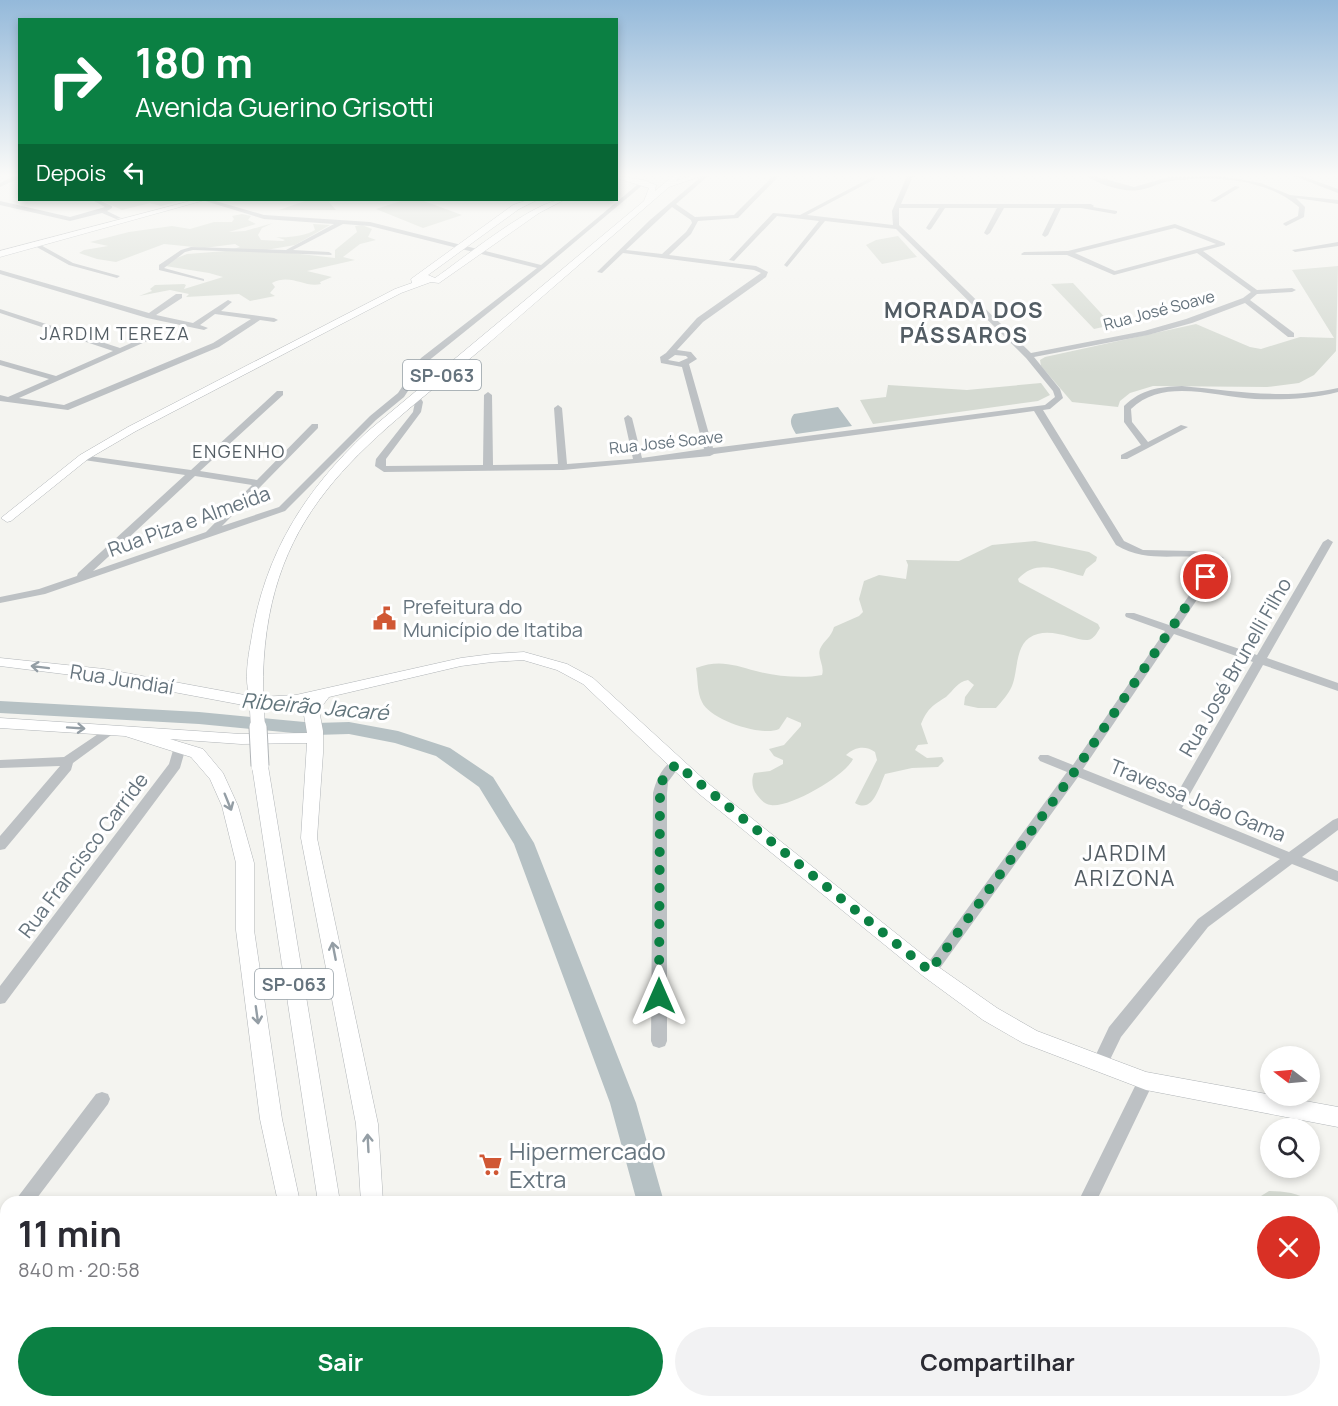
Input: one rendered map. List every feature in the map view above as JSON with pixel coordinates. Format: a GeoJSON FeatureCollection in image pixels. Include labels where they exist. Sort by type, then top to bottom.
{"type":"FeatureCollection","features":[{"type":"Feature","properties":{"kind":"main road"},"geometry":{"type":"LineString","coordinates":[[0,251],[35,242]]}},
{"type":"Feature","properties":{"kind":"main road"},"geometry":{"type":"LineString","coordinates":[[0,251],[42,242]]}},
{"type":"Feature","properties":{"kind":"main road"},"geometry":{"type":"LineString","coordinates":[[429,279],[467,242]]}},
{"type":"Feature","properties":{"kind":"main road"},"geometry":{"type":"LineString","coordinates":[[2,518],[26,505],[84,457],[132,429],[398,291],[429,279],[490,242]]}},
{"type":"Feature","properties":{"kind":"main road","name":"SP-063"},"geometry":{"type":"LineString","coordinates":[[327,1196],[250,697],[263,616],[274,578],[291,538],[306,509],[335,469],[415,396],[601,242]]}},
{"type":"Feature","properties":{"kind":"main road"},"geometry":{"type":"LineString","coordinates":[[372,1196],[367,1124],[309,838],[317,702],[460,662],[524,656],[562,667],[588,681],[676,764],[930,971],[990,1014],[1029,1037],[1146,1081],[1338,1118]]}},
{"type":"Feature","properties":{"kind":"main road","name":"Rua Jundiaí"},"geometry":{"type":"LineString","coordinates":[[0,662],[104,674],[250,697],[266,702],[296,700],[317,702]]}},
{"type":"Feature","properties":{"kind":"main road"},"geometry":{"type":"LineString","coordinates":[[0,723],[241,739],[315,735]]}},
{"type":"Feature","properties":{"kind":"main road"},"geometry":{"type":"LineString","coordinates":[[117,731],[188,750],[241,739]]}},
{"type":"Feature","properties":{"kind":"main road"},"geometry":{"type":"LineString","coordinates":[[188,750],[217,777],[230,806],[245,862],[245,930],[271,1119],[287,1196]]}},
{"type":"Feature","properties":{"kind":"street"},"geometry":{"type":"LineString","coordinates":[[286,251],[304,242]]}},
{"type":"Feature","properties":{"kind":"street"},"geometry":{"type":"LineString","coordinates":[[444,242],[542,267]]}},
{"type":"Feature","properties":{"kind":"street","name":"Rua Piza e Almeida"},"geometry":{"type":"LineString","coordinates":[[0,600],[41,592],[282,509],[373,418],[401,395],[424,360],[571,242]]}},
{"type":"Feature","properties":{"kind":"street"},"geometry":{"type":"LineString","coordinates":[[600,272],[630,242]]}},
{"type":"Feature","properties":{"kind":"street"},"geometry":{"type":"LineString","coordinates":[[664,256],[678,242]]}},
{"type":"Feature","properties":{"kind":"street"},"geometry":{"type":"LineString","coordinates":[[732,260],[749,242]]}},
{"type":"Feature","properties":{"kind":"street"},"geometry":{"type":"LineString","coordinates":[[787,265],[805,242]]}},
{"type":"Feature","properties":{"kind":"street"},"geometry":{"type":"LineString","coordinates":[[913,242],[1029,356],[1057,391],[1059,398],[1047,407],[1037,408],[1120,543],[1128,550],[1139,553],[1200,553],[1219,559],[1075,771],[930,971]]}},
{"type":"Feature","properties":{"kind":"street"},"geometry":{"type":"LineString","coordinates":[[1024,254],[1068,253],[1113,242]]}},
{"type":"Feature","properties":{"kind":"street"},"geometry":{"type":"LineString","coordinates":[[1068,253],[1114,273],[1223,244],[1217,242]]}},
{"type":"Feature","properties":{"kind":"street"},"geometry":{"type":"LineString","coordinates":[[35,244],[71,264],[117,276]]}},
{"type":"Feature","properties":{"kind":"street"},"geometry":{"type":"LineString","coordinates":[[1295,250],[1338,244]]}},
{"type":"Feature","properties":{"kind":"street"},"geometry":{"type":"LineString","coordinates":[[202,279],[161,269],[160,266],[183,251],[193,248],[328,254]]}},
{"type":"Feature","properties":{"kind":"street"},"geometry":{"type":"LineString","coordinates":[[620,251],[762,270],[765,274],[710,311],[684,335],[663,359],[667,363],[685,364],[693,359],[688,354],[684,335]]}},
{"type":"Feature","properties":{"kind":"street"},"geometry":{"type":"LineString","coordinates":[[1197,251],[1255,292],[1292,290]]}},
{"type":"Feature","properties":{"kind":"street"},"geometry":{"type":"LineString","coordinates":[[0,272],[150,316],[204,328]]}},
{"type":"Feature","properties":{"kind":"street","name":"Rua José Soave"},"geometry":{"type":"LineString","coordinates":[[1029,356],[1144,333],[1189,321],[1246,300],[1255,292]]}},
{"type":"Feature","properties":{"kind":"street"},"geometry":{"type":"LineString","coordinates":[[150,316],[179,296]]}},
{"type":"Feature","properties":{"kind":"street"},"geometry":{"type":"LineString","coordinates":[[1246,300],[1291,335]]}},
{"type":"Feature","properties":{"kind":"street"},"geometry":{"type":"LineString","coordinates":[[194,326],[228,302]]}},
{"type":"Feature","properties":{"kind":"street"},"geometry":{"type":"LineString","coordinates":[[0,311],[120,351]]}},
{"type":"Feature","properties":{"kind":"street"},"geometry":{"type":"LineString","coordinates":[[214,312],[274,321]]}},
{"type":"Feature","properties":{"kind":"street"},"geometry":{"type":"LineString","coordinates":[[4,399],[65,408],[216,345],[258,318]]}},
{"type":"Feature","properties":{"kind":"street"},"geometry":{"type":"LineString","coordinates":[[4,399],[150,338]]}},
{"type":"Feature","properties":{"kind":"street"},"geometry":{"type":"LineString","coordinates":[[670,353],[688,354]]}},
{"type":"Feature","properties":{"kind":"street"},"geometry":{"type":"LineString","coordinates":[[0,362],[55,378]]}},
{"type":"Feature","properties":{"kind":"street"},"geometry":{"type":"LineString","coordinates":[[685,364],[710,453]]}},
{"type":"Feature","properties":{"kind":"street"},"geometry":{"type":"LineString","coordinates":[[1146,445],[1128,422],[1127,408],[1133,400],[1148,393],[1171,389],[1285,398],[1338,390]]}},
{"type":"Feature","properties":{"kind":"street"},"geometry":{"type":"LineString","coordinates":[[76,580],[280,393]]}},
{"type":"Feature","properties":{"kind":"street"},"geometry":{"type":"LineString","coordinates":[[488,395],[488,466]]}},
{"type":"Feature","properties":{"kind":"street","name":"Rua José Soave"},"geometry":{"type":"LineString","coordinates":[[415,396],[419,402],[417,412],[381,459],[380,466],[384,469],[488,466],[563,467],[638,461],[1037,408]]}},
{"type":"Feature","properties":{"kind":"street"},"geometry":{"type":"LineString","coordinates":[[558,408],[563,467]]}},
{"type":"Feature","properties":{"kind":"street"},"geometry":{"type":"LineString","coordinates":[[628,418],[638,461]]}},
{"type":"Feature","properties":{"kind":"street"},"geometry":{"type":"LineString","coordinates":[[210,533],[315,426]]}},
{"type":"Feature","properties":{"kind":"street"},"geometry":{"type":"LineString","coordinates":[[1124,456],[1184,427]]}},
{"type":"Feature","properties":{"kind":"street"},"geometry":{"type":"LineString","coordinates":[[84,457],[259,483]]}},
{"type":"Feature","properties":{"kind":"street","name":"Rua José Brunelli Filho"},"geometry":{"type":"LineString","coordinates":[[1174,810],[1328,542]]}},
{"type":"Feature","properties":{"kind":"street"},"geometry":{"type":"LineString","coordinates":[[1130,615],[1338,687]]}},
{"type":"Feature","properties":{"kind":"street"},"geometry":{"type":"LineString","coordinates":[[0,764],[67,761],[117,731]]}},
{"type":"Feature","properties":{"kind":"street","name":"Rua Francisco Carride"},"geometry":{"type":"LineString","coordinates":[[175,765],[188,750]]}},
{"type":"Feature","properties":{"kind":"street","name":"Rua Francisco Carride"},"geometry":{"type":"LineString","coordinates":[[0,998],[188,750]]}},
{"type":"Feature","properties":{"kind":"street","name":"Travessa João Gama"},"geometry":{"type":"LineString","coordinates":[[1044,758],[1338,877]]}},
{"type":"Feature","properties":{"kind":"street"},"geometry":{"type":"LineString","coordinates":[[0,845],[66,767],[67,761]]}},
{"type":"Feature","properties":{"kind":"street"},"geometry":{"type":"LineString","coordinates":[[659,1041],[660,793],[662,781],[676,764]]}},
{"type":"Feature","properties":{"kind":"street"},"geometry":{"type":"LineString","coordinates":[[1099,1065],[1114,1032],[1203,923],[1338,823]]}},
{"type":"Feature","properties":{"kind":"street"},"geometry":{"type":"LineString","coordinates":[[1090,1196],[1146,1081]]}},
{"type":"Feature","properties":{"kind":"street"},"geometry":{"type":"LineString","coordinates":[[28,1196],[102,1100]]}},
{"type":"Feature","properties":{"kind":"shaded area"},"geometry":{"type":"Polygon","coordinates":[[[90,242],[301,242],[295,245],[266,250],[335,258],[335,250],[345,242],[370,242],[360,244],[343,257],[355,260],[307,271],[332,277],[320,282],[321,284],[279,280],[272,283],[275,287],[270,293],[275,296],[250,301],[239,294],[186,297],[189,294],[170,290],[139,296],[152,291],[150,289],[155,285],[184,284],[186,285],[184,289],[223,277],[159,265],[187,254],[226,251],[240,247],[235,244],[204,248],[164,244],[116,262],[79,253],[108,246],[90,242]]]}},
{"type":"Feature","properties":{"kind":"shaded area"},"geometry":{"type":"Polygon","coordinates":[[[873,242],[903,242],[917,257],[882,264],[866,245],[873,242]]]}},
{"type":"Feature","properties":{"kind":"shaded area"},"geometry":{"type":"Polygon","coordinates":[[[1338,266],[1336,351],[1314,375],[1299,383],[1267,387],[1153,386],[1130,393],[1120,401],[1118,407],[1072,402],[1041,366],[1040,360],[1045,357],[1196,324],[1250,347],[1261,349],[1300,337],[1334,338],[1292,270],[1338,266]]]}},
{"type":"Feature","properties":{"kind":"shaded area"},"geometry":{"type":"Polygon","coordinates":[[[1073,283],[1112,325],[1094,329],[1051,284],[1073,283]]]}},
{"type":"Feature","properties":{"kind":"shaded area"},"geometry":{"type":"Polygon","coordinates":[[[1041,383],[1050,395],[1038,401],[873,424],[860,400],[886,397],[888,385],[967,390],[1041,383]]]}},
{"type":"Feature","properties":{"kind":"shaded area"},"geometry":{"type":"Polygon","coordinates":[[[838,407],[852,426],[796,434],[791,422],[794,414],[838,407]]]}},
{"type":"Feature","properties":{"kind":"shaded area"},"geometry":{"type":"Polygon","coordinates":[[[1035,541],[1089,552],[1097,557],[1083,576],[1042,567],[1026,572],[1018,579],[1019,582],[1098,624],[1100,628],[1094,637],[1086,640],[1046,633],[1029,638],[1021,648],[1012,686],[996,708],[964,705],[965,697],[974,685],[968,680],[958,684],[926,714],[921,724],[928,744],[918,745],[915,750],[927,758],[942,757],[944,761],[938,767],[912,768],[885,774],[878,792],[866,805],[855,803],[877,760],[875,752],[864,748],[849,752],[846,755],[853,759],[848,766],[816,790],[780,805],[771,805],[761,800],[753,787],[754,773],[770,771],[783,764],[783,760],[774,756],[769,749],[784,745],[801,726],[801,723],[787,717],[779,729],[761,731],[725,721],[707,709],[702,702],[698,690],[696,668],[719,663],[780,676],[822,675],[820,649],[834,627],[863,612],[859,599],[864,581],[879,575],[906,579],[908,565],[906,560],[959,561],[992,545],[1035,541]]]}},
{"type":"Feature","properties":{"kind":"shaded area"},"geometry":{"type":"Polygon","coordinates":[[[1269,1191],[1280,1191],[1301,1196],[1261,1196],[1269,1191]]]}},
{"type":"Feature","properties":{"kind":"waterway","name":"Ribeirão Jacaré"},"geometry":{"type":"LineString","coordinates":[[0,707],[199,718],[315,729],[349,728],[398,737],[443,752],[486,782],[524,843],[623,1103],[649,1196]]}},
{"type":"Feature","properties":{"kind":"place","name":"Prefeitura do Município de Itatiba"},"geometry":{"type":"Point","coordinates":[385,618]}},
{"type":"Feature","properties":{"kind":"place","name":"Hipermercado Extra"},"geometry":{"type":"Point","coordinates":[491,1164]}},
{"type":"Feature","properties":{"kind":"district","name":"MORADA DOS PÁSSAROS"},"geometry":{"type":"Point","coordinates":[964,322]}},
{"type":"Feature","properties":{"kind":"district","name":"JARDIM TEREZA"},"geometry":{"type":"Point","coordinates":[115,333]}},
{"type":"Feature","properties":{"kind":"district","name":"ENGENHO"},"geometry":{"type":"Point","coordinates":[239,451]}},
{"type":"Feature","properties":{"kind":"district","name":"JARDIM ARIZONA"},"geometry":{"type":"Point","coordinates":[1125,866]}},
{"type":"Feature","properties":{"kind":"route"},"geometry":{"type":"LineString","coordinates":[[659,996],[660,793],[662,781],[676,764],[930,971],[1075,771],[1206,577]]}}]}
